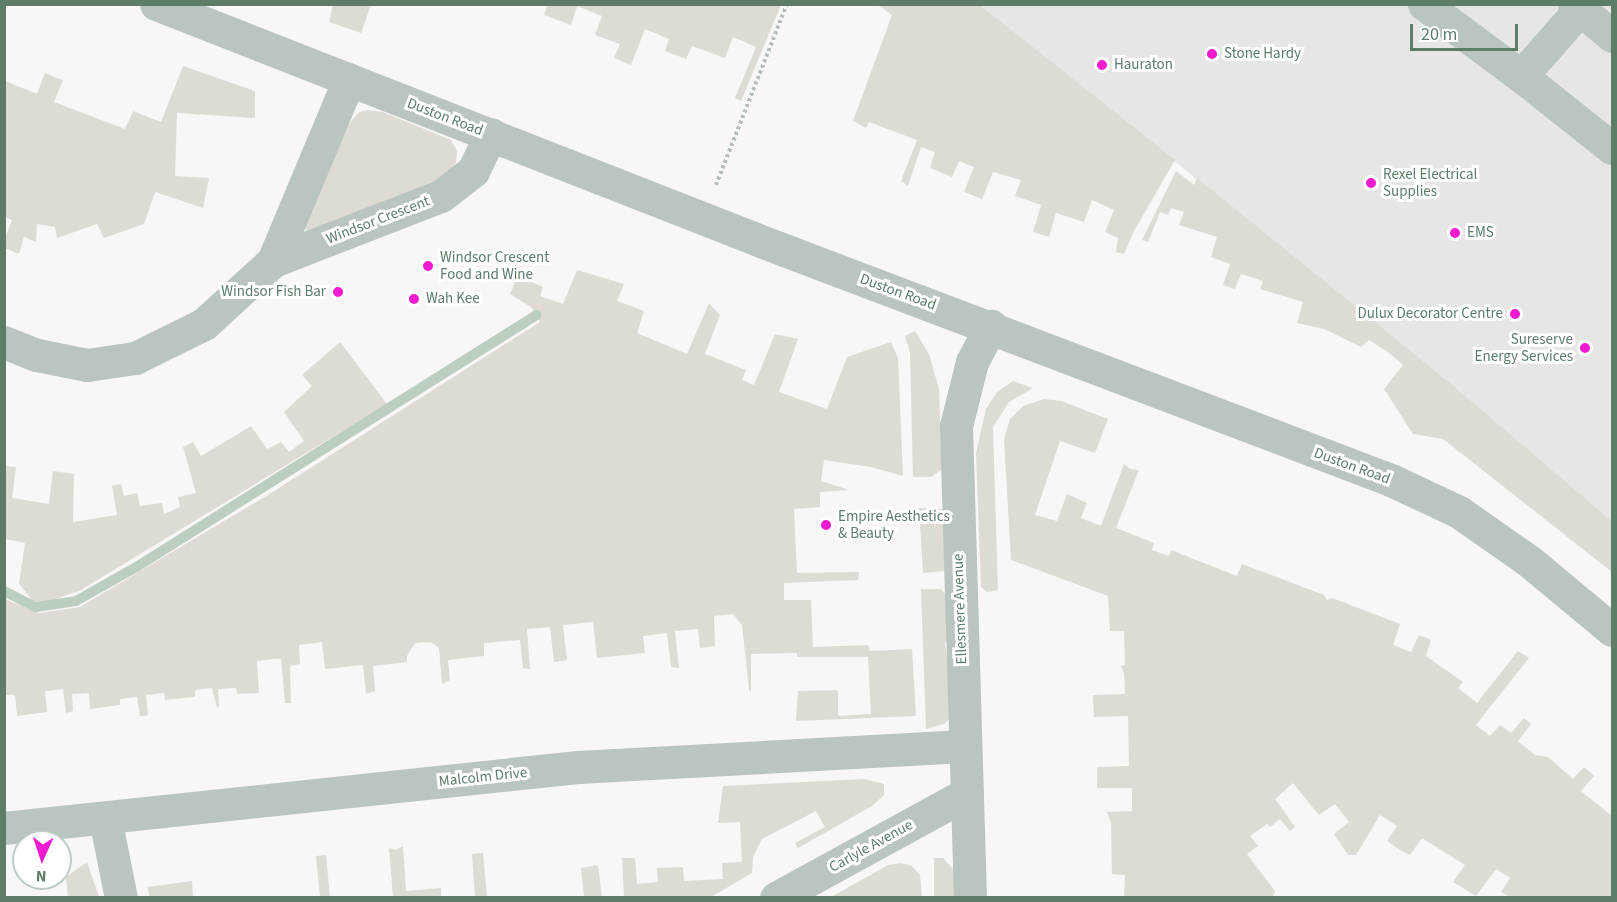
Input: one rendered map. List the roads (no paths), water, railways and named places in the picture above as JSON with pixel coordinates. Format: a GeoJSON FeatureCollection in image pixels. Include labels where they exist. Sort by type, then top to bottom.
{"type":"FeatureCollection","features":[{"type":"Feature","properties":{"kind":"street","name":"Duston Road"},"geometry":{"type":"LineString","coordinates":[[156,4],[779,248],[991,326],[1391,480],[1459,512],[1529,561],[1612,630]]}},
{"type":"Feature","properties":{"kind":"street"},"geometry":{"type":"LineString","coordinates":[[1424,4],[1521,76],[1612,148]]}},
{"type":"Feature","properties":{"kind":"street"},"geometry":{"type":"LineString","coordinates":[[1521,76],[1577,7],[1612,36]]}},
{"type":"Feature","properties":{"kind":"street","name":"Windsor Crescent"},"geometry":{"type":"LineString","coordinates":[[273,261],[349,79]]}},
{"type":"Feature","properties":{"kind":"street","name":"Windsor Crescent"},"geometry":{"type":"LineString","coordinates":[[4,342],[37,355],[87,365],[135,357],[204,324],[273,261],[441,196],[472,171],[492,134]]}},
{"type":"Feature","properties":{"kind":"street","name":"Ellesmere Avenue"},"geometry":{"type":"LineString","coordinates":[[970,897],[956,426],[972,362],[991,326]]}},
{"type":"Feature","properties":{"kind":"street","name":"Malcolm Drive"},"geometry":{"type":"LineString","coordinates":[[4,828],[578,767],[964,746]]}},
{"type":"Feature","properties":{"kind":"street","name":"Carlyle Avenue"},"geometry":{"type":"LineString","coordinates":[[776,897],[966,794]]}},
{"type":"Feature","properties":{"kind":"street"},"geometry":{"type":"LineString","coordinates":[[105,818],[121,897]]}},
{"type":"Feature","properties":{"kind":"waterway"},"geometry":{"type":"LineString","coordinates":[[4,591],[36,607],[76,601],[138,566],[536,315]]}},
{"type":"Feature","properties":{"kind":"place","name":"Stone Hardy"},"geometry":{"type":"Point","coordinates":[1212,54]}},
{"type":"Feature","properties":{"kind":"place","name":"Hauraton"},"geometry":{"type":"Point","coordinates":[1102,65]}},
{"type":"Feature","properties":{"kind":"place","name":"Rexel Electrical Supplies"},"geometry":{"type":"Point","coordinates":[1371,183]}},
{"type":"Feature","properties":{"kind":"place","name":"EMS"},"geometry":{"type":"Point","coordinates":[1455,233]}},
{"type":"Feature","properties":{"kind":"place","name":"Windsor Crescent Food and Wine"},"geometry":{"type":"Point","coordinates":[428,266]}},
{"type":"Feature","properties":{"kind":"place","name":"Windsor Fish Bar"},"geometry":{"type":"Point","coordinates":[338,292]}},
{"type":"Feature","properties":{"kind":"place","name":"Wah Kee"},"geometry":{"type":"Point","coordinates":[414,299]}},
{"type":"Feature","properties":{"kind":"place","name":"Dulux Decorator Centre"},"geometry":{"type":"Point","coordinates":[1515,314]}},
{"type":"Feature","properties":{"kind":"place","name":"Sureserve Energy Services"},"geometry":{"type":"Point","coordinates":[1585,348]}},
{"type":"Feature","properties":{"kind":"place","name":"Empire Aesthetics & Beauty"},"geometry":{"type":"Point","coordinates":[826,525]}}]}
